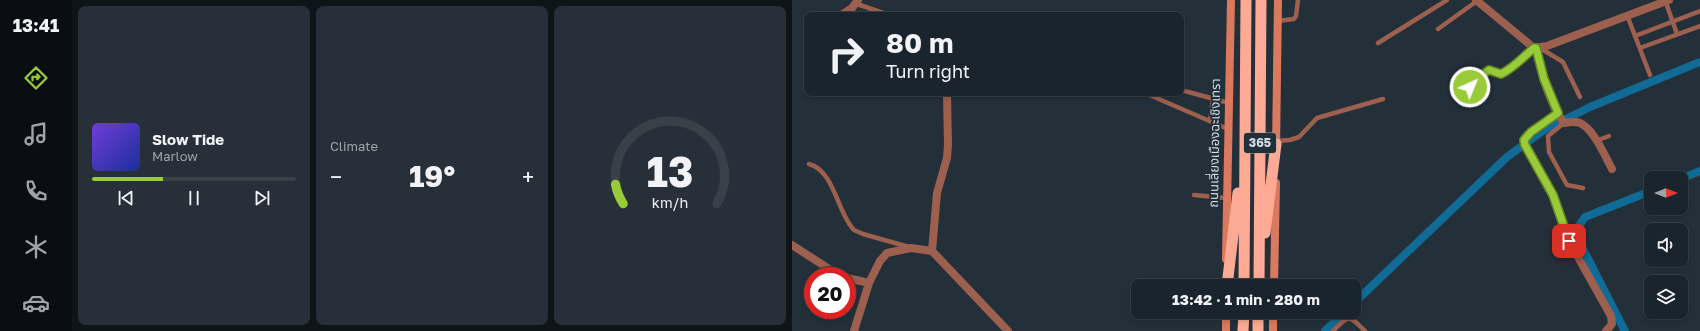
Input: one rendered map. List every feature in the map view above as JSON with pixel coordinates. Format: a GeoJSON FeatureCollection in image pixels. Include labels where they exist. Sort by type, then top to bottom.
{"type":"FeatureCollection","features":[{"type":"Feature","properties":{"kind":"highway","name":"365"},"geometry":{"type":"LineString","coordinates":[[1244,279],[1246,0]]}},
{"type":"Feature","properties":{"kind":"highway","name":"365"},"geometry":{"type":"LineString","coordinates":[[1259,279],[1261,0]]}},
{"type":"Feature","properties":{"kind":"highway"},"geometry":{"type":"LineString","coordinates":[[1260,279],[1276,142]]}},
{"type":"Feature","properties":{"kind":"highway"},"geometry":{"type":"LineString","coordinates":[[1227,279],[1245,144]]}},
{"type":"Feature","properties":{"kind":"highway"},"geometry":{"type":"LineString","coordinates":[[1243,331],[1244,319]]}},
{"type":"Feature","properties":{"kind":"highway"},"geometry":{"type":"LineString","coordinates":[[1258,319],[1258,331]]}},
{"type":"Feature","properties":{"kind":"main road","name":"ถนนเลี่ยงเมืองฉะเชิงเทรา"},"geometry":{"type":"LineString","coordinates":[[1226,279],[1226,198],[1231,0]]}},
{"type":"Feature","properties":{"kind":"main road","name":"365"},"geometry":{"type":"LineString","coordinates":[[1274,279],[1278,0]]}},
{"type":"Feature","properties":{"kind":"main road"},"geometry":{"type":"LineString","coordinates":[[1226,319],[1226,331]]}},
{"type":"Feature","properties":{"kind":"main road"},"geometry":{"type":"LineString","coordinates":[[1273,319],[1273,331]]}},
{"type":"Feature","properties":{"kind":"street"},"geometry":{"type":"LineString","coordinates":[[1476,0],[1537,48],[1544,79],[1558,113],[1564,123],[1580,123],[1596,141],[1612,169]]}},
{"type":"Feature","properties":{"kind":"street"},"geometry":{"type":"LineString","coordinates":[[1537,48],[1666,0]]}},
{"type":"Feature","properties":{"kind":"street"},"geometry":{"type":"LineString","coordinates":[[844,12],[858,2]]}},
{"type":"Feature","properties":{"kind":"street"},"geometry":{"type":"LineString","coordinates":[[932,251],[937,193],[947,158],[947,96]]}},
{"type":"Feature","properties":{"kind":"street"},"geometry":{"type":"LineString","coordinates":[[1558,113],[1531,132],[1524,140],[1525,145],[1553,195],[1569,241],[1611,316],[1612,324],[1606,331]]}},
{"type":"Feature","properties":{"kind":"street"},"geometry":{"type":"LineString","coordinates":[[792,246],[826,267]]}},
{"type":"Feature","properties":{"kind":"street"},"geometry":{"type":"LineString","coordinates":[[854,331],[869,283],[880,260],[885,255],[911,248],[932,251],[1008,331]]}},
{"type":"Feature","properties":{"kind":"street"},"geometry":{"type":"LineString","coordinates":[[856,280],[869,283]]}},
{"type":"Feature","properties":{"kind":"lane"},"geometry":{"type":"LineString","coordinates":[[1278,21],[1294,19],[1296,16],[1298,0]]}},
{"type":"Feature","properties":{"kind":"lane"},"geometry":{"type":"LineString","coordinates":[[1378,43],[1446,0]]}},
{"type":"Feature","properties":{"kind":"lane"},"geometry":{"type":"LineString","coordinates":[[1438,29],[1476,0]]}},
{"type":"Feature","properties":{"kind":"lane"},"geometry":{"type":"LineString","coordinates":[[1666,0],[1677,34]]}},
{"type":"Feature","properties":{"kind":"lane"},"geometry":{"type":"LineString","coordinates":[[858,2],[882,12]]}},
{"type":"Feature","properties":{"kind":"lane"},"geometry":{"type":"LineString","coordinates":[[1635,36],[1700,11]]}},
{"type":"Feature","properties":{"kind":"lane"},"geometry":{"type":"LineString","coordinates":[[1627,15],[1650,75]]}},
{"type":"Feature","properties":{"kind":"lane"},"geometry":{"type":"LineString","coordinates":[[1640,48],[1700,26]]}},
{"type":"Feature","properties":{"kind":"lane"},"geometry":{"type":"LineString","coordinates":[[1475,94],[1469,84],[1489,70],[1501,74],[1505,72],[1537,48],[1563,62],[1580,97]]}},
{"type":"Feature","properties":{"kind":"lane"},"geometry":{"type":"LineString","coordinates":[[1210,121],[1215,84]]}},
{"type":"Feature","properties":{"kind":"lane"},"geometry":{"type":"LineString","coordinates":[[1184,91],[1229,104]]}},
{"type":"Feature","properties":{"kind":"lane"},"geometry":{"type":"LineString","coordinates":[[1152,96],[1228,129]]}},
{"type":"Feature","properties":{"kind":"lane"},"geometry":{"type":"LineString","coordinates":[[1276,142],[1299,137],[1317,118],[1383,100]]}},
{"type":"Feature","properties":{"kind":"lane"},"geometry":{"type":"LineString","coordinates":[[1564,123],[1548,136],[1549,152],[1567,185],[1583,188]]}},
{"type":"Feature","properties":{"kind":"lane"},"geometry":{"type":"LineString","coordinates":[[1596,141],[1609,136]]}},
{"type":"Feature","properties":{"kind":"lane"},"geometry":{"type":"LineString","coordinates":[[808,164],[816,166],[825,175],[854,230],[911,248]]}},
{"type":"Feature","properties":{"kind":"lane"},"geometry":{"type":"LineString","coordinates":[[1194,195],[1226,198]]}},
{"type":"Feature","properties":{"kind":"lane"},"geometry":{"type":"LineString","coordinates":[[1333,331],[1343,321],[1353,318],[1365,331]]}},
{"type":"Feature","properties":{"kind":"waterway"},"geometry":{"type":"LineString","coordinates":[[1361,296],[1507,157],[1544,130],[1590,107],[1700,62]]}},
{"type":"Feature","properties":{"kind":"waterway"},"geometry":{"type":"LineString","coordinates":[[1688,176],[1700,171]]}},
{"type":"Feature","properties":{"kind":"waterway"},"geometry":{"type":"LineString","coordinates":[[1625,331],[1578,239],[1578,227],[1585,217],[1644,194]]}},
{"type":"Feature","properties":{"kind":"waterway"},"geometry":{"type":"LineString","coordinates":[[1325,331],[1338,319]]}},
{"type":"Feature","properties":{"kind":"route"},"geometry":{"type":"LineString","coordinates":[[1470,87],[1469,84],[1485,72],[1491,70],[1501,74],[1514,66],[1534,48],[1536,48],[1544,79],[1558,113],[1531,132],[1524,140],[1525,145],[1553,195],[1569,241]]}}]}
